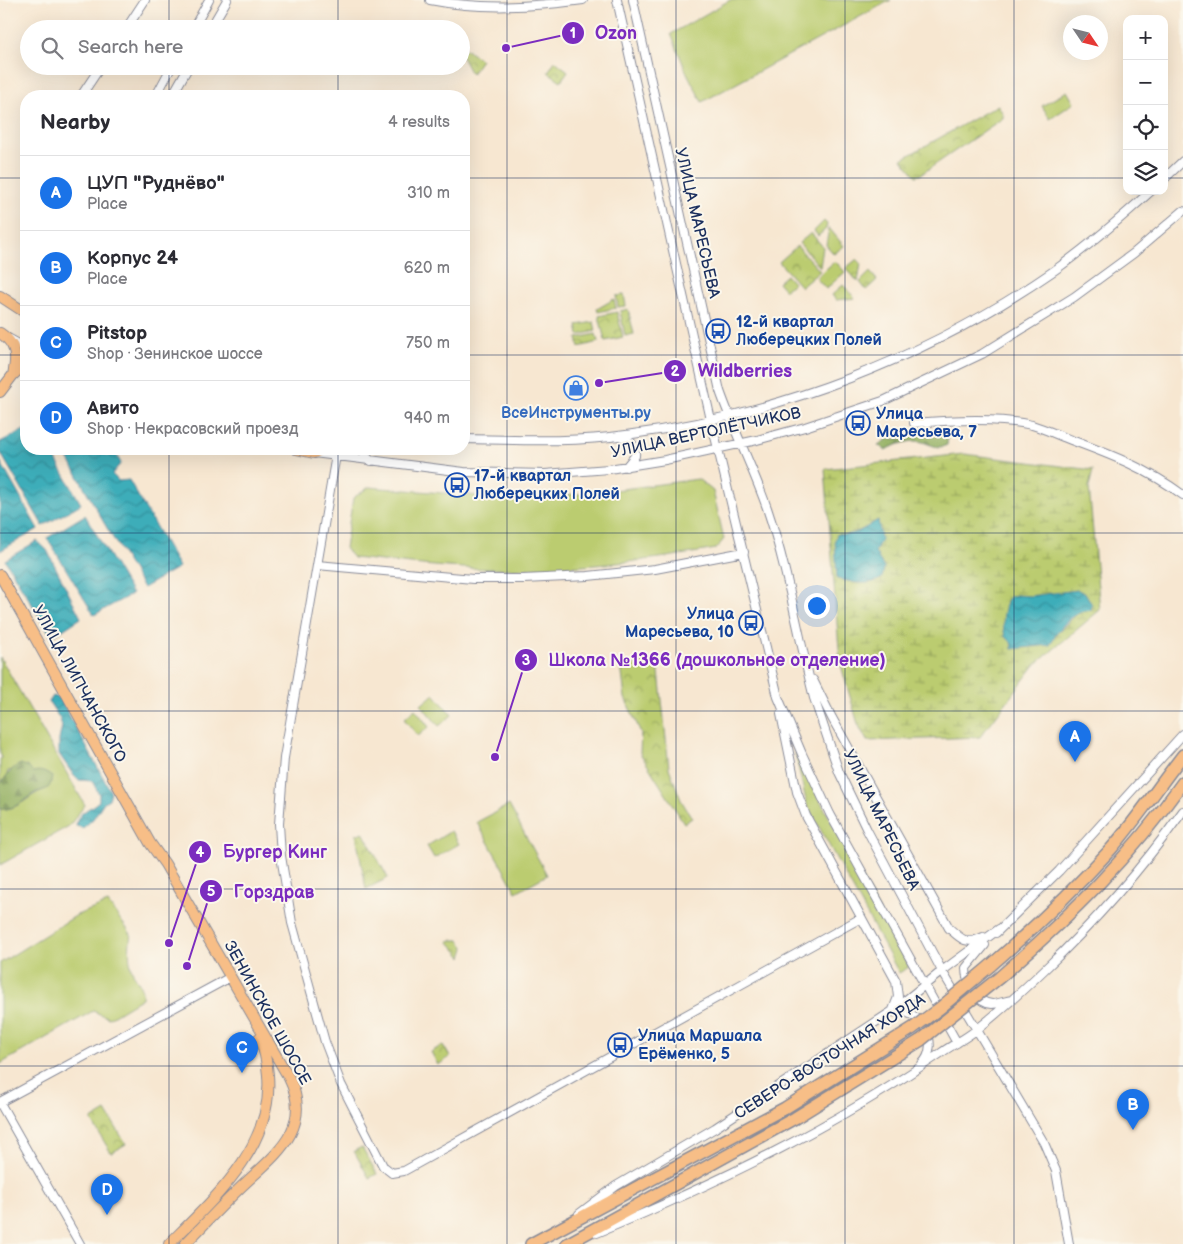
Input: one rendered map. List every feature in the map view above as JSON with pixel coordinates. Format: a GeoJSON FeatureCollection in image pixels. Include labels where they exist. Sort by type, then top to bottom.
{"type":"FeatureCollection","features":[{"type":"Feature","properties":{"kind":"highway","name":"СЕВЕРО-ВОСТОЧНАЯ ХОРДА"},"geometry":{"type":"LineString","coordinates":[[532,1244],[785,1108],[913,1028],[940,1008],[1036,926],[1074,889],[1112,847],[1183,754]]}},
{"type":"Feature","properties":{"kind":"highway","name":"СЕВЕРО-ВОСТОЧНАЯ ХОРДА"},"geometry":{"type":"LineString","coordinates":[[568,1244],[795,1118],[921,1040],[1000,977],[1085,899],[1125,856],[1183,782]]}},
{"type":"Feature","properties":{"kind":"main road"},"geometry":{"type":"LineString","coordinates":[[0,296],[20,309]]}},
{"type":"Feature","properties":{"kind":"main road"},"geometry":{"type":"LineString","coordinates":[[0,333],[10,339],[16,363],[13,374]]}},
{"type":"Feature","properties":{"kind":"main road"},"geometry":{"type":"LineString","coordinates":[[0,392],[13,374],[20,368]]}},
{"type":"Feature","properties":{"kind":"main road","name":"УЛИЦА ЛИПЧАНСКОГО"},"geometry":{"type":"LineString","coordinates":[[0,575],[131,808]]}},
{"type":"Feature","properties":{"kind":"main road","name":"ЗЕНИНСКОЕ ШОССЕ"},"geometry":{"type":"LineString","coordinates":[[131,808],[289,1078],[297,1096],[296,1120],[291,1133],[281,1147],[269,1162],[240,1188],[185,1244]]}},
{"type":"Feature","properties":{"kind":"main road","name":"ЗЕНИНСКОЕ ШОССЕ"},"geometry":{"type":"LineString","coordinates":[[159,858],[161,867],[264,1047],[269,1085],[266,1113],[256,1142],[248,1155],[196,1217],[169,1244]]}},
{"type":"Feature","properties":{"kind":"street"},"geometry":{"type":"LineString","coordinates":[[132,20],[146,0]]}},
{"type":"Feature","properties":{"kind":"street"},"geometry":{"type":"LineString","coordinates":[[198,20],[209,0]]}},
{"type":"Feature","properties":{"kind":"street"},"geometry":{"type":"LineString","coordinates":[[215,20],[227,0]]}},
{"type":"Feature","properties":{"kind":"street"},"geometry":{"type":"LineString","coordinates":[[430,0],[451,4],[502,7],[547,5],[583,0]]}},
{"type":"Feature","properties":{"kind":"street","name":"УЛИЦА МАРЕСЬЕВА"},"geometry":{"type":"LineString","coordinates":[[617,0],[719,448]]}},
{"type":"Feature","properties":{"kind":"street","name":"УЛИЦА МАРЕСЬЕВА"},"geometry":{"type":"LineString","coordinates":[[633,0],[718,381],[729,416],[767,508],[776,537],[806,667],[821,722],[839,772],[867,830],[942,971],[1044,1143],[1056,1172],[1069,1244]]}},
{"type":"Feature","properties":{"kind":"street"},"geometry":{"type":"LineString","coordinates":[[85,90],[95,75]]}},
{"type":"Feature","properties":{"kind":"street"},"geometry":{"type":"LineString","coordinates":[[159,90],[167,75]]}},
{"type":"Feature","properties":{"kind":"street"},"geometry":{"type":"LineString","coordinates":[[175,90],[184,75]]}},
{"type":"Feature","properties":{"kind":"street"},"geometry":{"type":"LineString","coordinates":[[1168,175],[1183,161]]}},
{"type":"Feature","properties":{"kind":"street","name":"УЛИЦА ВЕРТОЛЁТЧИКОВ"},"geometry":{"type":"LineString","coordinates":[[470,439],[552,441],[619,436],[712,420],[804,394],[869,370],[961,328],[1054,270],[1108,230],[1147,195]]}},
{"type":"Feature","properties":{"kind":"street","name":"УЛИЦА ВЕРТОЛЁТЧИКОВ"},"geometry":{"type":"LineString","coordinates":[[348,455],[371,461],[464,472],[545,474],[626,467],[740,444],[805,427],[883,401],[982,354],[1074,297],[1134,253],[1183,211]]}},
{"type":"Feature","properties":{"kind":"street"},"geometry":{"type":"LineString","coordinates":[[10,339],[20,345]]}},
{"type":"Feature","properties":{"kind":"street"},"geometry":{"type":"LineString","coordinates":[[914,423],[949,420],[1009,422],[1032,425],[1135,465],[1166,482],[1183,496]]}},
{"type":"Feature","properties":{"kind":"street"},"geometry":{"type":"LineString","coordinates":[[619,436],[627,438],[635,446],[635,456],[626,467]]}},
{"type":"Feature","properties":{"kind":"street"},"geometry":{"type":"LineString","coordinates":[[719,448],[778,697],[797,792],[803,808],[896,981],[898,990],[897,1000],[892,1012]]}},
{"type":"Feature","properties":{"kind":"street"},"geometry":{"type":"LineString","coordinates":[[335,455],[284,758],[279,824],[292,923],[325,1042],[341,1084],[378,1158],[387,1170],[392,1172],[404,1171],[861,918]]}},
{"type":"Feature","properties":{"kind":"street"},"geometry":{"type":"LineString","coordinates":[[365,455],[371,461]]}},
{"type":"Feature","properties":{"kind":"street"},"geometry":{"type":"LineString","coordinates":[[317,565],[473,579],[522,579],[588,576],[655,569],[744,552]]}},
{"type":"Feature","properties":{"kind":"street"},"geometry":{"type":"LineString","coordinates":[[806,667],[835,724],[949,928],[958,937],[967,942],[974,941],[999,929]]}},
{"type":"Feature","properties":{"kind":"street"},"geometry":{"type":"LineString","coordinates":[[778,697],[830,814],[957,1043]]}},
{"type":"Feature","properties":{"kind":"street"},"geometry":{"type":"LineString","coordinates":[[1014,999],[994,1004],[979,998],[966,977],[966,968],[972,958],[1059,871],[1183,734]]}},
{"type":"Feature","properties":{"kind":"street"},"geometry":{"type":"LineString","coordinates":[[568,1244],[678,1199],[845,1115],[911,1074],[976,1030],[1014,999],[1096,918],[1150,855],[1183,811]]}},
{"type":"Feature","properties":{"kind":"street"},"geometry":{"type":"LineString","coordinates":[[552,1234],[616,1186],[715,1128],[892,1012],[942,971],[999,929]]}},
{"type":"Feature","properties":{"kind":"street"},"geometry":{"type":"LineString","coordinates":[[80,1244],[0,1103],[225,980]]}},
{"type":"Feature","properties":{"kind":"street"},"geometry":{"type":"LineString","coordinates":[[892,1012],[904,1011],[917,1017],[930,1038],[930,1051],[925,1060],[911,1074]]}},
{"type":"Feature","properties":{"kind":"green space"},"geometry":{"type":"Polygon","coordinates":[[[730,0],[891,0],[702,102],[686,71],[671,34],[730,0]]]}},
{"type":"Feature","properties":{"kind":"green space"},"geometry":{"type":"Polygon","coordinates":[[[470,52],[481,60],[471,74],[470,72],[470,52]]]}},
{"type":"Feature","properties":{"kind":"green space"},"geometry":{"type":"Polygon","coordinates":[[[555,61],[568,71],[561,81],[548,72],[555,61]]]}},
{"type":"Feature","properties":{"kind":"green space"},"geometry":{"type":"Polygon","coordinates":[[[1067,91],[1074,103],[1050,119],[1042,106],[1067,91]]]}},
{"type":"Feature","properties":{"kind":"green space"},"geometry":{"type":"Polygon","coordinates":[[[998,105],[1003,118],[920,175],[916,176],[902,159],[998,105]]]}},
{"type":"Feature","properties":{"kind":"green space"},"geometry":{"type":"Polygon","coordinates":[[[824,221],[827,224],[826,229],[818,236],[814,231],[824,221]]]}},
{"type":"Feature","properties":{"kind":"green space"},"geometry":{"type":"Polygon","coordinates":[[[829,228],[844,246],[834,254],[826,245],[829,228]]]}},
{"type":"Feature","properties":{"kind":"green space"},"geometry":{"type":"Polygon","coordinates":[[[811,233],[823,247],[820,267],[799,243],[811,233]]]}},
{"type":"Feature","properties":{"kind":"green space"},"geometry":{"type":"Polygon","coordinates":[[[797,246],[820,271],[801,287],[779,262],[797,246]]]}},
{"type":"Feature","properties":{"kind":"green space"},"geometry":{"type":"Polygon","coordinates":[[[857,259],[861,263],[858,282],[846,268],[857,259]]]}},
{"type":"Feature","properties":{"kind":"green space"},"geometry":{"type":"Polygon","coordinates":[[[835,261],[845,272],[826,289],[816,278],[835,261]]]}},
{"type":"Feature","properties":{"kind":"green space"},"geometry":{"type":"Polygon","coordinates":[[[870,272],[877,280],[866,290],[860,282],[870,272]]]}},
{"type":"Feature","properties":{"kind":"green space"},"geometry":{"type":"Polygon","coordinates":[[[786,275],[793,283],[785,290],[778,282],[786,275]]]}},
{"type":"Feature","properties":{"kind":"green space"},"geometry":{"type":"Polygon","coordinates":[[[843,285],[855,298],[836,300],[832,295],[843,285]]]}},
{"type":"Feature","properties":{"kind":"green space"},"geometry":{"type":"Polygon","coordinates":[[[624,295],[626,306],[618,307],[616,296],[624,295]]]}},
{"type":"Feature","properties":{"kind":"green space"},"geometry":{"type":"Polygon","coordinates":[[[614,299],[616,308],[598,312],[597,309],[614,299]]]}},
{"type":"Feature","properties":{"kind":"green space"},"geometry":{"type":"Polygon","coordinates":[[[628,309],[634,334],[625,336],[620,311],[628,309]]]}},
{"type":"Feature","properties":{"kind":"green space"},"geometry":{"type":"Polygon","coordinates":[[[617,312],[623,337],[605,341],[599,316],[617,312]]]}},
{"type":"Feature","properties":{"kind":"green space"},"geometry":{"type":"Polygon","coordinates":[[[594,322],[596,331],[579,335],[577,325],[594,322]]]}},
{"type":"Feature","properties":{"kind":"green space"},"geometry":{"type":"Polygon","coordinates":[[[596,334],[598,342],[579,347],[577,338],[596,334]]]}},
{"type":"Feature","properties":{"kind":"green space"},"geometry":{"type":"Polygon","coordinates":[[[918,431],[931,436],[941,434],[946,436],[948,437],[947,445],[939,447],[920,441],[912,441],[885,450],[878,445],[889,438],[904,438],[918,431]]]}},
{"type":"Feature","properties":{"kind":"green space"},"geometry":{"type":"Polygon","coordinates":[[[964,454],[1093,470],[1089,487],[1100,610],[1035,665],[980,737],[867,741],[858,724],[840,662],[825,469],[964,454]],[[878,520],[853,533],[837,534],[878,556],[875,552],[878,546],[878,520]],[[1016,595],[1011,641],[1012,649],[1054,636],[1079,612],[1091,610],[1016,595]]]}},
{"type":"Feature","properties":{"kind":"green space"},"geometry":{"type":"Polygon","coordinates":[[[698,479],[713,491],[724,539],[716,549],[663,558],[609,564],[555,568],[482,569],[353,558],[345,548],[353,498],[369,487],[480,496],[545,496],[593,493],[698,479]]]}},
{"type":"Feature","properties":{"kind":"green space"},"geometry":{"type":"Polygon","coordinates":[[[0,657],[85,805],[69,826],[0,865],[0,809],[7,809],[18,805],[46,789],[28,767],[8,771],[6,778],[0,783],[0,759],[2,758],[0,753],[0,657]]]}},
{"type":"Feature","properties":{"kind":"green space"},"geometry":{"type":"Polygon","coordinates":[[[658,662],[669,768],[681,800],[692,818],[684,823],[640,753],[641,733],[625,698],[621,665],[658,662]]]}},
{"type":"Feature","properties":{"kind":"green space"},"geometry":{"type":"Polygon","coordinates":[[[434,694],[452,715],[439,726],[421,705],[434,694]]]}},
{"type":"Feature","properties":{"kind":"green space"},"geometry":{"type":"Polygon","coordinates":[[[415,709],[429,727],[418,736],[404,719],[415,709]]]}},
{"type":"Feature","properties":{"kind":"green space"},"geometry":{"type":"Polygon","coordinates":[[[795,753],[909,967],[899,973],[807,805],[795,753]]]}},
{"type":"Feature","properties":{"kind":"green space"},"geometry":{"type":"Polygon","coordinates":[[[21,764],[33,772],[43,772],[52,777],[50,786],[35,793],[14,807],[0,809],[0,783],[12,770],[21,764]]]}},
{"type":"Feature","properties":{"kind":"green space"},"geometry":{"type":"Polygon","coordinates":[[[509,805],[547,875],[516,892],[477,822],[509,805]]]}},
{"type":"Feature","properties":{"kind":"green space"},"geometry":{"type":"Polygon","coordinates":[[[451,831],[459,844],[434,858],[427,846],[451,831]]]}},
{"type":"Feature","properties":{"kind":"green space"},"geometry":{"type":"Polygon","coordinates":[[[363,832],[388,878],[366,889],[356,835],[363,832]]]}},
{"type":"Feature","properties":{"kind":"green space"},"geometry":{"type":"Polygon","coordinates":[[[108,903],[131,934],[129,948],[130,964],[141,987],[142,998],[109,1018],[93,1011],[0,1064],[0,963],[77,915],[108,903]]]}},
{"type":"Feature","properties":{"kind":"green space"},"geometry":{"type":"Polygon","coordinates":[[[459,940],[465,948],[462,957],[448,941],[459,940]]]}},
{"type":"Feature","properties":{"kind":"green space"},"geometry":{"type":"Polygon","coordinates":[[[443,1045],[450,1057],[438,1065],[431,1052],[443,1045]]]}},
{"type":"Feature","properties":{"kind":"green space"},"geometry":{"type":"Polygon","coordinates":[[[106,1111],[126,1144],[111,1153],[91,1120],[106,1111]]]}},
{"type":"Feature","properties":{"kind":"green space"},"geometry":{"type":"Polygon","coordinates":[[[362,1147],[377,1174],[369,1178],[354,1151],[362,1147]]]}},
{"type":"Feature","properties":{"kind":"water"},"geometry":{"type":"Polygon","coordinates":[[[20,432],[20,455],[53,455],[81,504],[43,526],[0,452],[0,442],[20,432]]]}},
{"type":"Feature","properties":{"kind":"water"},"geometry":{"type":"Polygon","coordinates":[[[66,455],[116,455],[121,463],[112,474],[119,481],[129,480],[179,567],[143,588],[66,455]]]}},
{"type":"Feature","properties":{"kind":"water"},"geometry":{"type":"Polygon","coordinates":[[[0,461],[38,529],[0,551],[0,461]]]}},
{"type":"Feature","properties":{"kind":"water"},"geometry":{"type":"Polygon","coordinates":[[[85,515],[132,594],[94,615],[47,538],[85,515]]]}},
{"type":"Feature","properties":{"kind":"water"},"geometry":{"type":"Polygon","coordinates":[[[878,520],[881,539],[875,552],[884,568],[882,578],[866,583],[837,579],[835,540],[837,534],[853,533],[878,520]]]}},
{"type":"Feature","properties":{"kind":"water"},"geometry":{"type":"Polygon","coordinates":[[[37,541],[47,550],[81,618],[52,637],[5,560],[37,541]]]}},
{"type":"Feature","properties":{"kind":"water"},"geometry":{"type":"Polygon","coordinates":[[[1078,590],[1086,594],[1092,605],[1091,610],[1080,612],[1066,622],[1050,645],[1012,649],[1011,642],[1005,637],[1004,626],[1004,612],[1009,597],[1078,590]]]}},
{"type":"Feature","properties":{"kind":"water"},"geometry":{"type":"Polygon","coordinates":[[[53,696],[60,698],[111,792],[109,799],[104,802],[93,819],[83,828],[76,826],[77,821],[84,812],[99,801],[99,794],[92,781],[79,780],[74,776],[59,754],[62,726],[60,719],[49,702],[53,696]]]}},
{"type":"Feature","properties":{"kind":"place","name":"Ozon"},"geometry":{"type":"Point","coordinates":[506,48]}},
{"type":"Feature","properties":{"kind":"place","name":"12-й квартал Люберецких Полей"},"geometry":{"type":"Point","coordinates":[718,331]}},
{"type":"Feature","properties":{"kind":"place","name":"Wildberries"},"geometry":{"type":"Point","coordinates":[599,383]}},
{"type":"Feature","properties":{"kind":"place","name":"ВсеИнструменты.ру"},"geometry":{"type":"Point","coordinates":[576,388]}},
{"type":"Feature","properties":{"kind":"place","name":"Улица Маресьева, 7"},"geometry":{"type":"Point","coordinates":[858,423]}},
{"type":"Feature","properties":{"kind":"place","name":"17-й квартал Люберецких Полей"},"geometry":{"type":"Point","coordinates":[457,485]}},
{"type":"Feature","properties":{"kind":"place","name":"Улица Маресьева, 10"},"geometry":{"type":"Point","coordinates":[751,623]}},
{"type":"Feature","properties":{"kind":"place","name":"Школа №1366 (дошкольное отделение)"},"geometry":{"type":"Point","coordinates":[495,757]}},
{"type":"Feature","properties":{"kind":"place","name":"ЦУП \"Руднёво\""},"geometry":{"type":"Point","coordinates":[1075,762]}},
{"type":"Feature","properties":{"kind":"place","name":"Бургер Кинг"},"geometry":{"type":"Point","coordinates":[169,943]}},
{"type":"Feature","properties":{"kind":"place","name":"Горздрав"},"geometry":{"type":"Point","coordinates":[187,966]}},
{"type":"Feature","properties":{"kind":"place","name":"Улица Маршала Ерёменко, 5"},"geometry":{"type":"Point","coordinates":[620,1045]}},
{"type":"Feature","properties":{"kind":"place","name":"Pitstop"},"geometry":{"type":"Point","coordinates":[242,1073]}},
{"type":"Feature","properties":{"kind":"place","name":"Корпус 24"},"geometry":{"type":"Point","coordinates":[1133,1130]}},
{"type":"Feature","properties":{"kind":"place","name":"Авито"},"geometry":{"type":"Point","coordinates":[107,1215]}}]}
